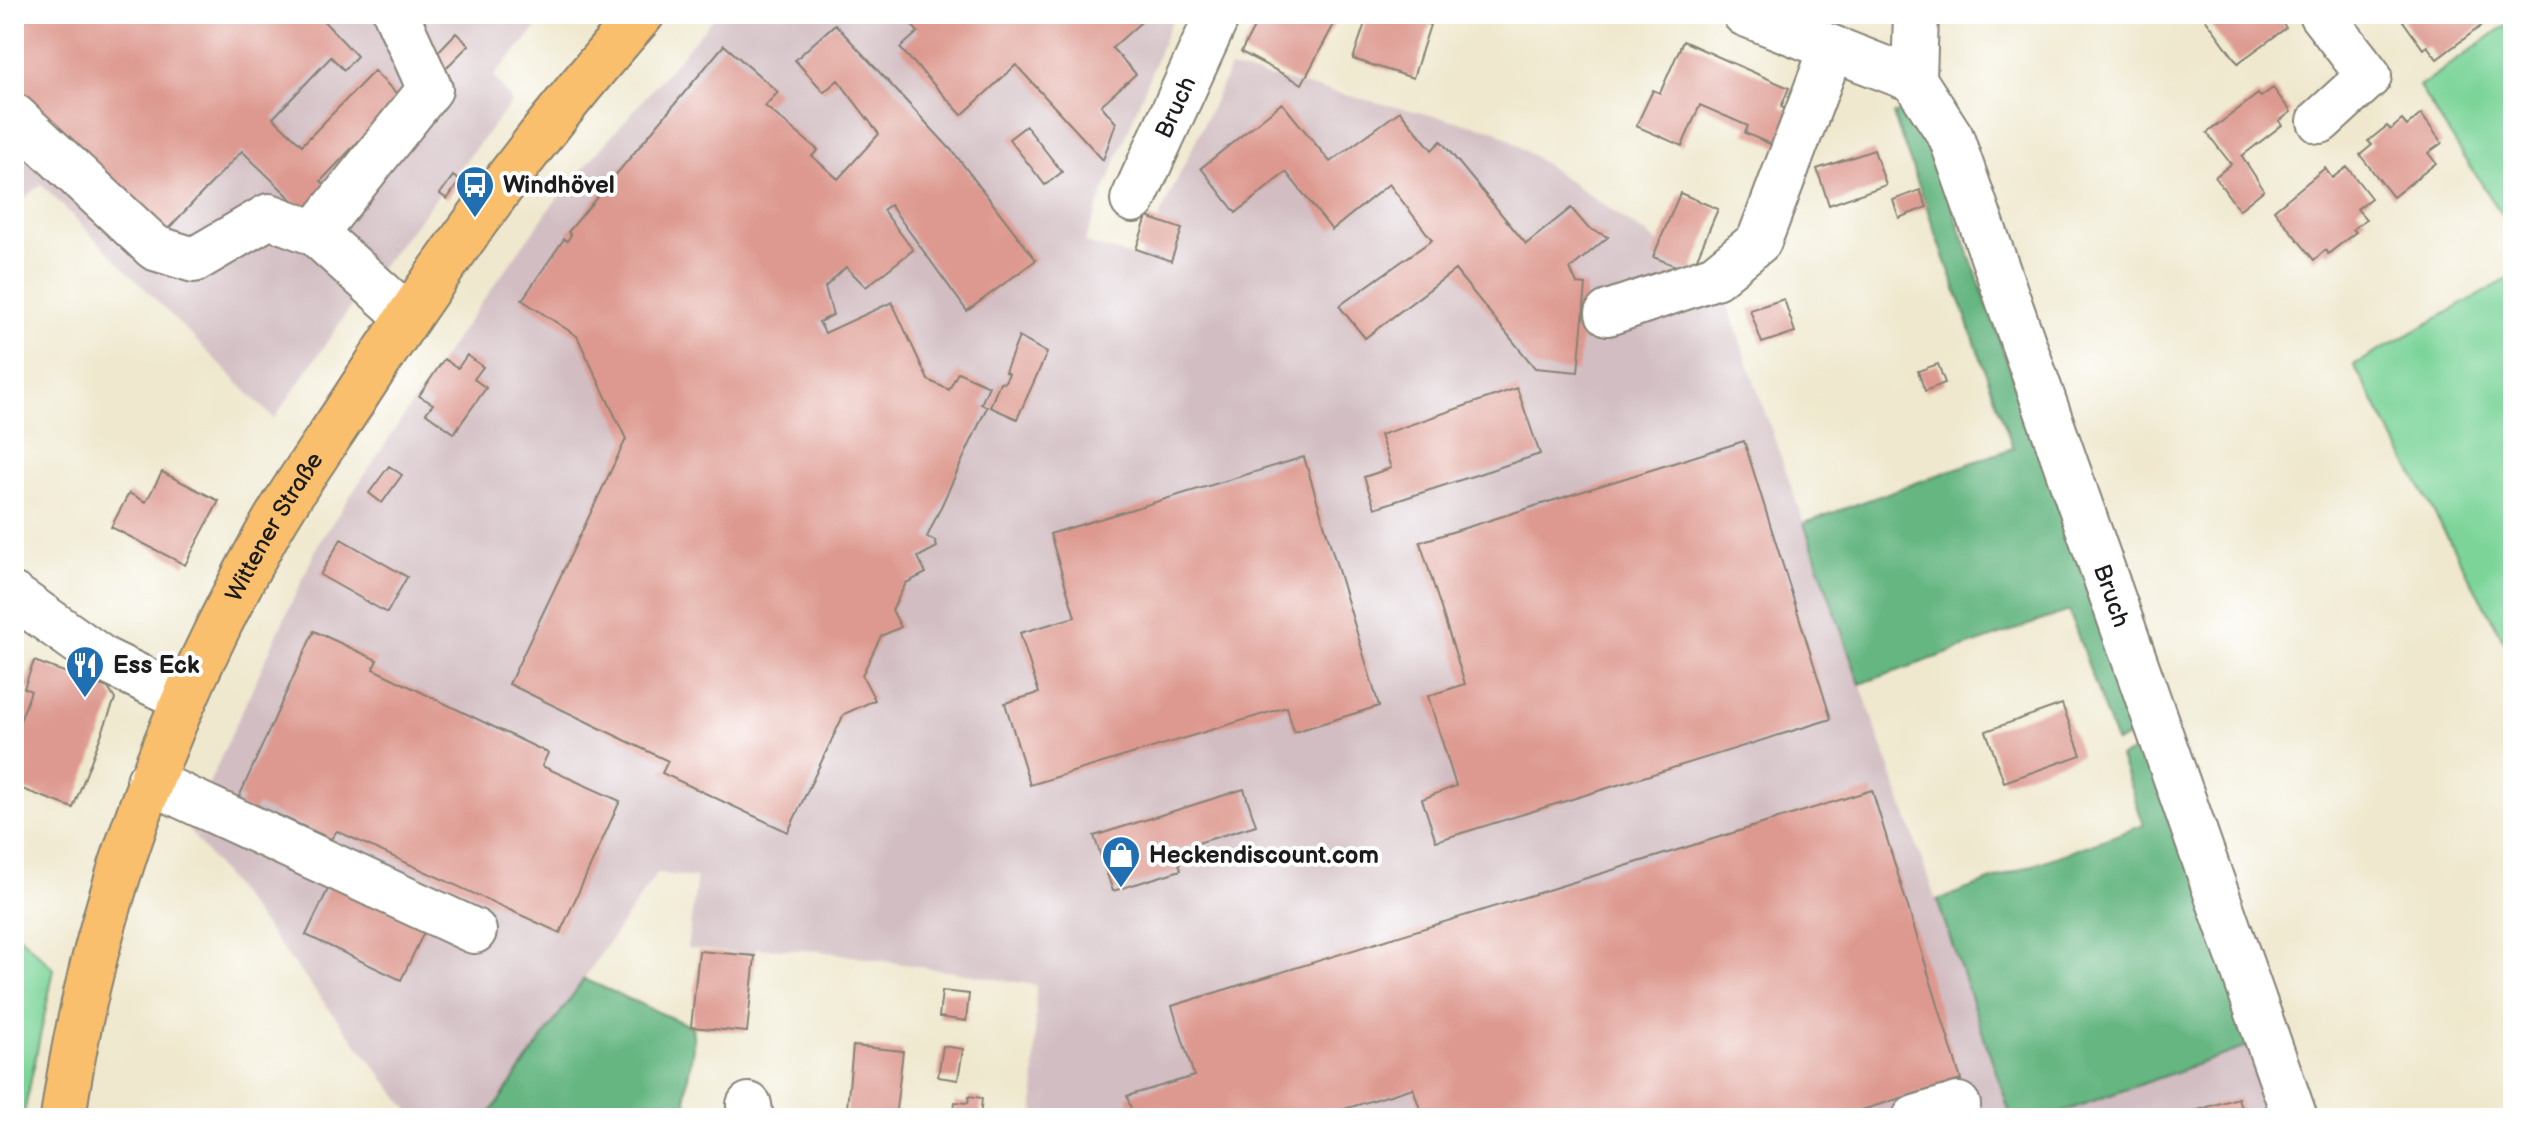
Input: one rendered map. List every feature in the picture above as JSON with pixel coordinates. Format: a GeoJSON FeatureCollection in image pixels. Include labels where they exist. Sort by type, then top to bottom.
{"type":"FeatureCollection","features":[{"type":"Feature","properties":{"kind":"main road","name":"Wittener Straße"},"geometry":{"type":"LineString","coordinates":[[63,1118],[77,1034],[102,927],[149,781],[183,698],[268,532],[408,317],[514,166],[642,14]]}},
{"type":"Feature","properties":{"kind":"street"},"geometry":{"type":"LineString","coordinates":[[315,233],[430,89],[396,14]]}},
{"type":"Feature","properties":{"kind":"street","name":"Bruch"},"geometry":{"type":"LineString","coordinates":[[1133,200],[1218,14]]}},
{"type":"Feature","properties":{"kind":"street"},"geometry":{"type":"LineString","coordinates":[[1745,14],[1914,80],[1916,14]]}},
{"type":"Feature","properties":{"kind":"street"},"geometry":{"type":"LineString","coordinates":[[2320,121],[2369,76],[2321,14]]}},
{"type":"Feature","properties":{"kind":"street"},"geometry":{"type":"LineString","coordinates":[[1608,313],[1715,277],[1759,241],[1832,48]]}},
{"type":"Feature","properties":{"kind":"street","name":"Bruch"},"geometry":{"type":"LineString","coordinates":[[1914,80],[1951,137],[2295,1118]]}},
{"type":"Feature","properties":{"kind":"street"},"geometry":{"type":"LineString","coordinates":[[17,123],[155,248],[194,260],[269,216],[315,233],[408,317]]}},
{"type":"Feature","properties":{"kind":"street"},"geometry":{"type":"LineString","coordinates":[[14,596],[104,660],[183,698]]}},
{"type":"Feature","properties":{"kind":"street"},"geometry":{"type":"LineString","coordinates":[[149,781],[474,931]]}},
{"type":"Feature","properties":{"kind":"street"},"geometry":{"type":"LineString","coordinates":[[1915,1118],[1958,1105]]}},
{"type":"Feature","properties":{"kind":"shaded area"},"geometry":{"type":"Polygon","coordinates":[[[14,14],[549,14],[494,76],[512,102],[359,295],[274,419],[41,184],[14,207],[14,14]]]}},
{"type":"Feature","properties":{"kind":"shaded area"},"geometry":{"type":"Polygon","coordinates":[[[717,14],[1174,14],[1084,243],[1140,258],[1230,68],[1495,130],[1721,286],[2012,1118],[1034,1118],[1036,985],[820,951],[756,948],[754,955],[687,948],[697,878],[657,873],[487,1118],[415,1118],[188,829],[319,543],[454,341],[552,205],[717,14]]]}},
{"type":"Feature","properties":{"kind":"shaded area"},"geometry":{"type":"Polygon","coordinates":[[[2258,1043],[2284,1118],[2045,1118],[2258,1043]]]}},
{"type":"Feature","properties":{"kind":"green space"},"geometry":{"type":"Polygon","coordinates":[[[2513,20],[2513,232],[2419,87],[2513,20]]]}},
{"type":"Feature","properties":{"kind":"green space"},"geometry":{"type":"Polygon","coordinates":[[[1916,105],[2139,731],[2116,743],[2069,611],[1860,684],[1804,523],[2013,448],[1893,114],[1916,105]]]}},
{"type":"Feature","properties":{"kind":"green space"},"geometry":{"type":"Polygon","coordinates":[[[2513,276],[2513,658],[2354,365],[2513,276]]]}},
{"type":"Feature","properties":{"kind":"green space"},"geometry":{"type":"Polygon","coordinates":[[[2155,743],[2258,1043],[2045,1118],[2012,1118],[1937,900],[2144,825],[2120,757],[2155,743]]]}},
{"type":"Feature","properties":{"kind":"green space"},"geometry":{"type":"Polygon","coordinates":[[[14,931],[54,969],[23,1118],[14,1118],[14,931]]]}},
{"type":"Feature","properties":{"kind":"green space"},"geometry":{"type":"Polygon","coordinates":[[[584,979],[692,1027],[693,1050],[686,1095],[690,1118],[487,1118],[584,979]]]}},
{"type":"Feature","properties":{"kind":"building"},"geometry":{"type":"Polygon","coordinates":[[[14,14],[317,14],[357,56],[344,70],[331,57],[273,118],[302,145],[374,71],[400,97],[321,181],[329,189],[306,213],[242,151],[165,232],[14,87],[14,14]]]}},
{"type":"Feature","properties":{"kind":"building"},"geometry":{"type":"Polygon","coordinates":[[[902,14],[1150,14],[1112,48],[1136,74],[1101,105],[1116,123],[1103,160],[1016,65],[962,115],[900,48],[918,32],[902,14]]]}},
{"type":"Feature","properties":{"kind":"building"},"geometry":{"type":"Polygon","coordinates":[[[1261,14],[1331,14],[1338,17],[1302,84],[1241,52],[1261,14]]]}},
{"type":"Feature","properties":{"kind":"building"},"geometry":{"type":"Polygon","coordinates":[[[1368,14],[1397,14],[1430,25],[1413,78],[1353,59],[1368,14]]]}},
{"type":"Feature","properties":{"kind":"building"},"geometry":{"type":"Polygon","coordinates":[[[2202,14],[2276,14],[2286,28],[2238,63],[2202,14]]]}},
{"type":"Feature","properties":{"kind":"building"},"geometry":{"type":"Polygon","coordinates":[[[2402,14],[2484,14],[2489,20],[2437,59],[2427,46],[2423,49],[2403,21],[2406,19],[2402,14]]]}},
{"type":"Feature","properties":{"kind":"building"},"geometry":{"type":"Polygon","coordinates":[[[835,24],[954,153],[1036,260],[967,311],[890,205],[883,210],[913,250],[866,287],[846,267],[825,287],[833,315],[819,322],[825,333],[892,302],[928,380],[949,390],[958,372],[989,386],[981,404],[987,407],[927,537],[935,541],[937,547],[918,557],[926,573],[906,583],[892,610],[901,627],[881,636],[862,675],[875,700],[844,714],[788,832],[662,773],[668,761],[509,684],[626,439],[577,336],[522,300],[564,239],[567,241],[571,235],[568,232],[724,45],[778,92],[765,106],[818,150],[812,156],[838,179],[879,134],[838,80],[824,92],[795,60],[835,24]]]}},
{"type":"Feature","properties":{"kind":"building"},"geometry":{"type":"Polygon","coordinates":[[[456,33],[469,45],[444,70],[432,58],[456,33]]]}},
{"type":"Feature","properties":{"kind":"building"},"geometry":{"type":"Polygon","coordinates":[[[1683,41],[1789,88],[1781,107],[1793,112],[1777,147],[1745,133],[1748,126],[1700,105],[1682,146],[1636,126],[1653,90],[1660,93],[1683,41]]]}},
{"type":"Feature","properties":{"kind":"building"},"geometry":{"type":"Polygon","coordinates":[[[2273,88],[2291,112],[2279,121],[2282,125],[2242,156],[2264,190],[2239,210],[2215,177],[2231,164],[2207,133],[2258,94],[2261,97],[2273,88]]]}},
{"type":"Feature","properties":{"kind":"building"},"geometry":{"type":"Polygon","coordinates":[[[1282,103],[1330,162],[1400,111],[1432,150],[1441,141],[1526,244],[1571,208],[1588,228],[1608,237],[1570,269],[1577,284],[1586,285],[1578,372],[1535,368],[1455,270],[1365,338],[1339,306],[1432,240],[1389,184],[1332,230],[1286,172],[1236,213],[1201,168],[1282,103]]]}},
{"type":"Feature","properties":{"kind":"building"},"geometry":{"type":"Polygon","coordinates":[[[2421,114],[2442,143],[2428,153],[2436,163],[2393,197],[2360,155],[2372,145],[2368,141],[2387,126],[2390,130],[2402,120],[2407,126],[2421,114]]]}},
{"type":"Feature","properties":{"kind":"building"},"geometry":{"type":"Polygon","coordinates":[[[1026,126],[1062,172],[1045,185],[1009,139],[1026,126]]]}},
{"type":"Feature","properties":{"kind":"building"},"geometry":{"type":"Polygon","coordinates":[[[1874,150],[1886,185],[1829,205],[1817,169],[1874,150]]]}},
{"type":"Feature","properties":{"kind":"building"},"geometry":{"type":"Polygon","coordinates":[[[2347,167],[2371,198],[2357,209],[2366,219],[2353,229],[2356,232],[2328,254],[2325,250],[2314,260],[2274,210],[2325,168],[2332,178],[2347,167]]]}},
{"type":"Feature","properties":{"kind":"building"},"geometry":{"type":"Polygon","coordinates":[[[453,176],[460,181],[447,199],[440,194],[453,176]]]}},
{"type":"Feature","properties":{"kind":"building"},"geometry":{"type":"Polygon","coordinates":[[[1920,190],[1927,207],[1899,218],[1893,200],[1920,190]]]}},
{"type":"Feature","properties":{"kind":"building"},"geometry":{"type":"Polygon","coordinates":[[[1680,193],[1718,209],[1691,272],[1653,257],[1680,193]]]}},
{"type":"Feature","properties":{"kind":"building"},"geometry":{"type":"Polygon","coordinates":[[[1147,217],[1182,229],[1171,261],[1136,249],[1147,217]]]}},
{"type":"Feature","properties":{"kind":"building"},"geometry":{"type":"Polygon","coordinates":[[[1784,299],[1795,332],[1762,343],[1750,310],[1784,299]]]}},
{"type":"Feature","properties":{"kind":"building"},"geometry":{"type":"Polygon","coordinates":[[[1019,337],[1047,353],[1017,419],[990,407],[1000,382],[1004,383],[1009,374],[1005,372],[1019,337]]]}},
{"type":"Feature","properties":{"kind":"building"},"geometry":{"type":"Polygon","coordinates":[[[467,355],[483,367],[474,379],[486,388],[454,433],[426,413],[433,404],[419,396],[444,359],[458,368],[467,355]]]}},
{"type":"Feature","properties":{"kind":"building"},"geometry":{"type":"Polygon","coordinates":[[[1938,364],[1945,383],[1925,391],[1918,371],[1938,364]]]}},
{"type":"Feature","properties":{"kind":"building"},"geometry":{"type":"Polygon","coordinates":[[[1517,388],[1540,454],[1375,508],[1364,477],[1391,468],[1380,435],[1517,388]]]}},
{"type":"Feature","properties":{"kind":"building"},"geometry":{"type":"Polygon","coordinates":[[[1744,441],[1831,719],[1436,841],[1422,799],[1456,786],[1428,696],[1465,684],[1420,542],[1744,441]]]}},
{"type":"Feature","properties":{"kind":"building"},"geometry":{"type":"Polygon","coordinates":[[[1304,457],[1379,706],[1294,732],[1287,707],[1030,785],[1005,703],[1039,693],[1020,633],[1075,617],[1050,534],[1304,457]]]}},
{"type":"Feature","properties":{"kind":"building"},"geometry":{"type":"Polygon","coordinates":[[[389,466],[402,475],[382,503],[369,493],[389,466]]]}},
{"type":"Feature","properties":{"kind":"building"},"geometry":{"type":"Polygon","coordinates":[[[162,472],[219,501],[185,565],[111,527],[129,493],[146,502],[162,472]]]}},
{"type":"Feature","properties":{"kind":"building"},"geometry":{"type":"Polygon","coordinates":[[[341,539],[407,577],[387,613],[320,575],[341,539]]]}},
{"type":"Feature","properties":{"kind":"building"},"geometry":{"type":"Polygon","coordinates":[[[314,631],[377,660],[373,669],[548,753],[542,766],[620,801],[560,933],[337,831],[331,839],[257,805],[254,812],[240,806],[243,799],[239,797],[314,631]]]}},
{"type":"Feature","properties":{"kind":"building"},"geometry":{"type":"Polygon","coordinates":[[[34,661],[108,688],[115,699],[73,808],[14,786],[14,737],[31,691],[24,688],[34,661]]]}},
{"type":"Feature","properties":{"kind":"building"},"geometry":{"type":"Polygon","coordinates":[[[2062,704],[2081,755],[2004,782],[1986,731],[2062,704]]]}},
{"type":"Feature","properties":{"kind":"building"},"geometry":{"type":"Polygon","coordinates":[[[1244,789],[1256,825],[1175,850],[1181,870],[1113,891],[1094,836],[1244,789]]]}},
{"type":"Feature","properties":{"kind":"building"},"geometry":{"type":"Polygon","coordinates":[[[1872,790],[1961,1080],[1835,1118],[1423,1118],[1413,1088],[1315,1118],[1134,1118],[1127,1096],[1194,1076],[1172,1006],[1872,790]]]}},
{"type":"Feature","properties":{"kind":"building"},"geometry":{"type":"Polygon","coordinates":[[[331,883],[426,928],[401,980],[306,935],[331,883]]]}},
{"type":"Feature","properties":{"kind":"building"},"geometry":{"type":"Polygon","coordinates":[[[699,951],[755,956],[747,1032],[691,1027],[699,951]]]}},
{"type":"Feature","properties":{"kind":"building"},"geometry":{"type":"Polygon","coordinates":[[[942,991],[969,994],[966,1021],[939,1017],[942,991]]]}},
{"type":"Feature","properties":{"kind":"building"},"geometry":{"type":"Polygon","coordinates":[[[853,1046],[903,1051],[895,1118],[846,1118],[853,1046]]]}},
{"type":"Feature","properties":{"kind":"building"},"geometry":{"type":"Polygon","coordinates":[[[943,1046],[963,1049],[958,1080],[938,1077],[943,1046]]]}},
{"type":"Feature","properties":{"kind":"building"},"geometry":{"type":"Polygon","coordinates":[[[969,1096],[982,1098],[980,1118],[953,1118],[955,1102],[968,1103],[969,1096]]]}},
{"type":"Feature","properties":{"kind":"building"},"geometry":{"type":"Polygon","coordinates":[[[2238,1098],[2244,1118],[2174,1118],[2174,1117],[2238,1098]]]}},
{"type":"Feature","properties":{"kind":"place","name":"Windhövel"},"geometry":{"type":"Point","coordinates":[475,219]}},
{"type":"Feature","properties":{"kind":"place","name":"Ess Eck"},"geometry":{"type":"Point","coordinates":[85,699]}},
{"type":"Feature","properties":{"kind":"place","name":"Heckendiscount.com"},"geometry":{"type":"Point","coordinates":[1121,889]}}]}
